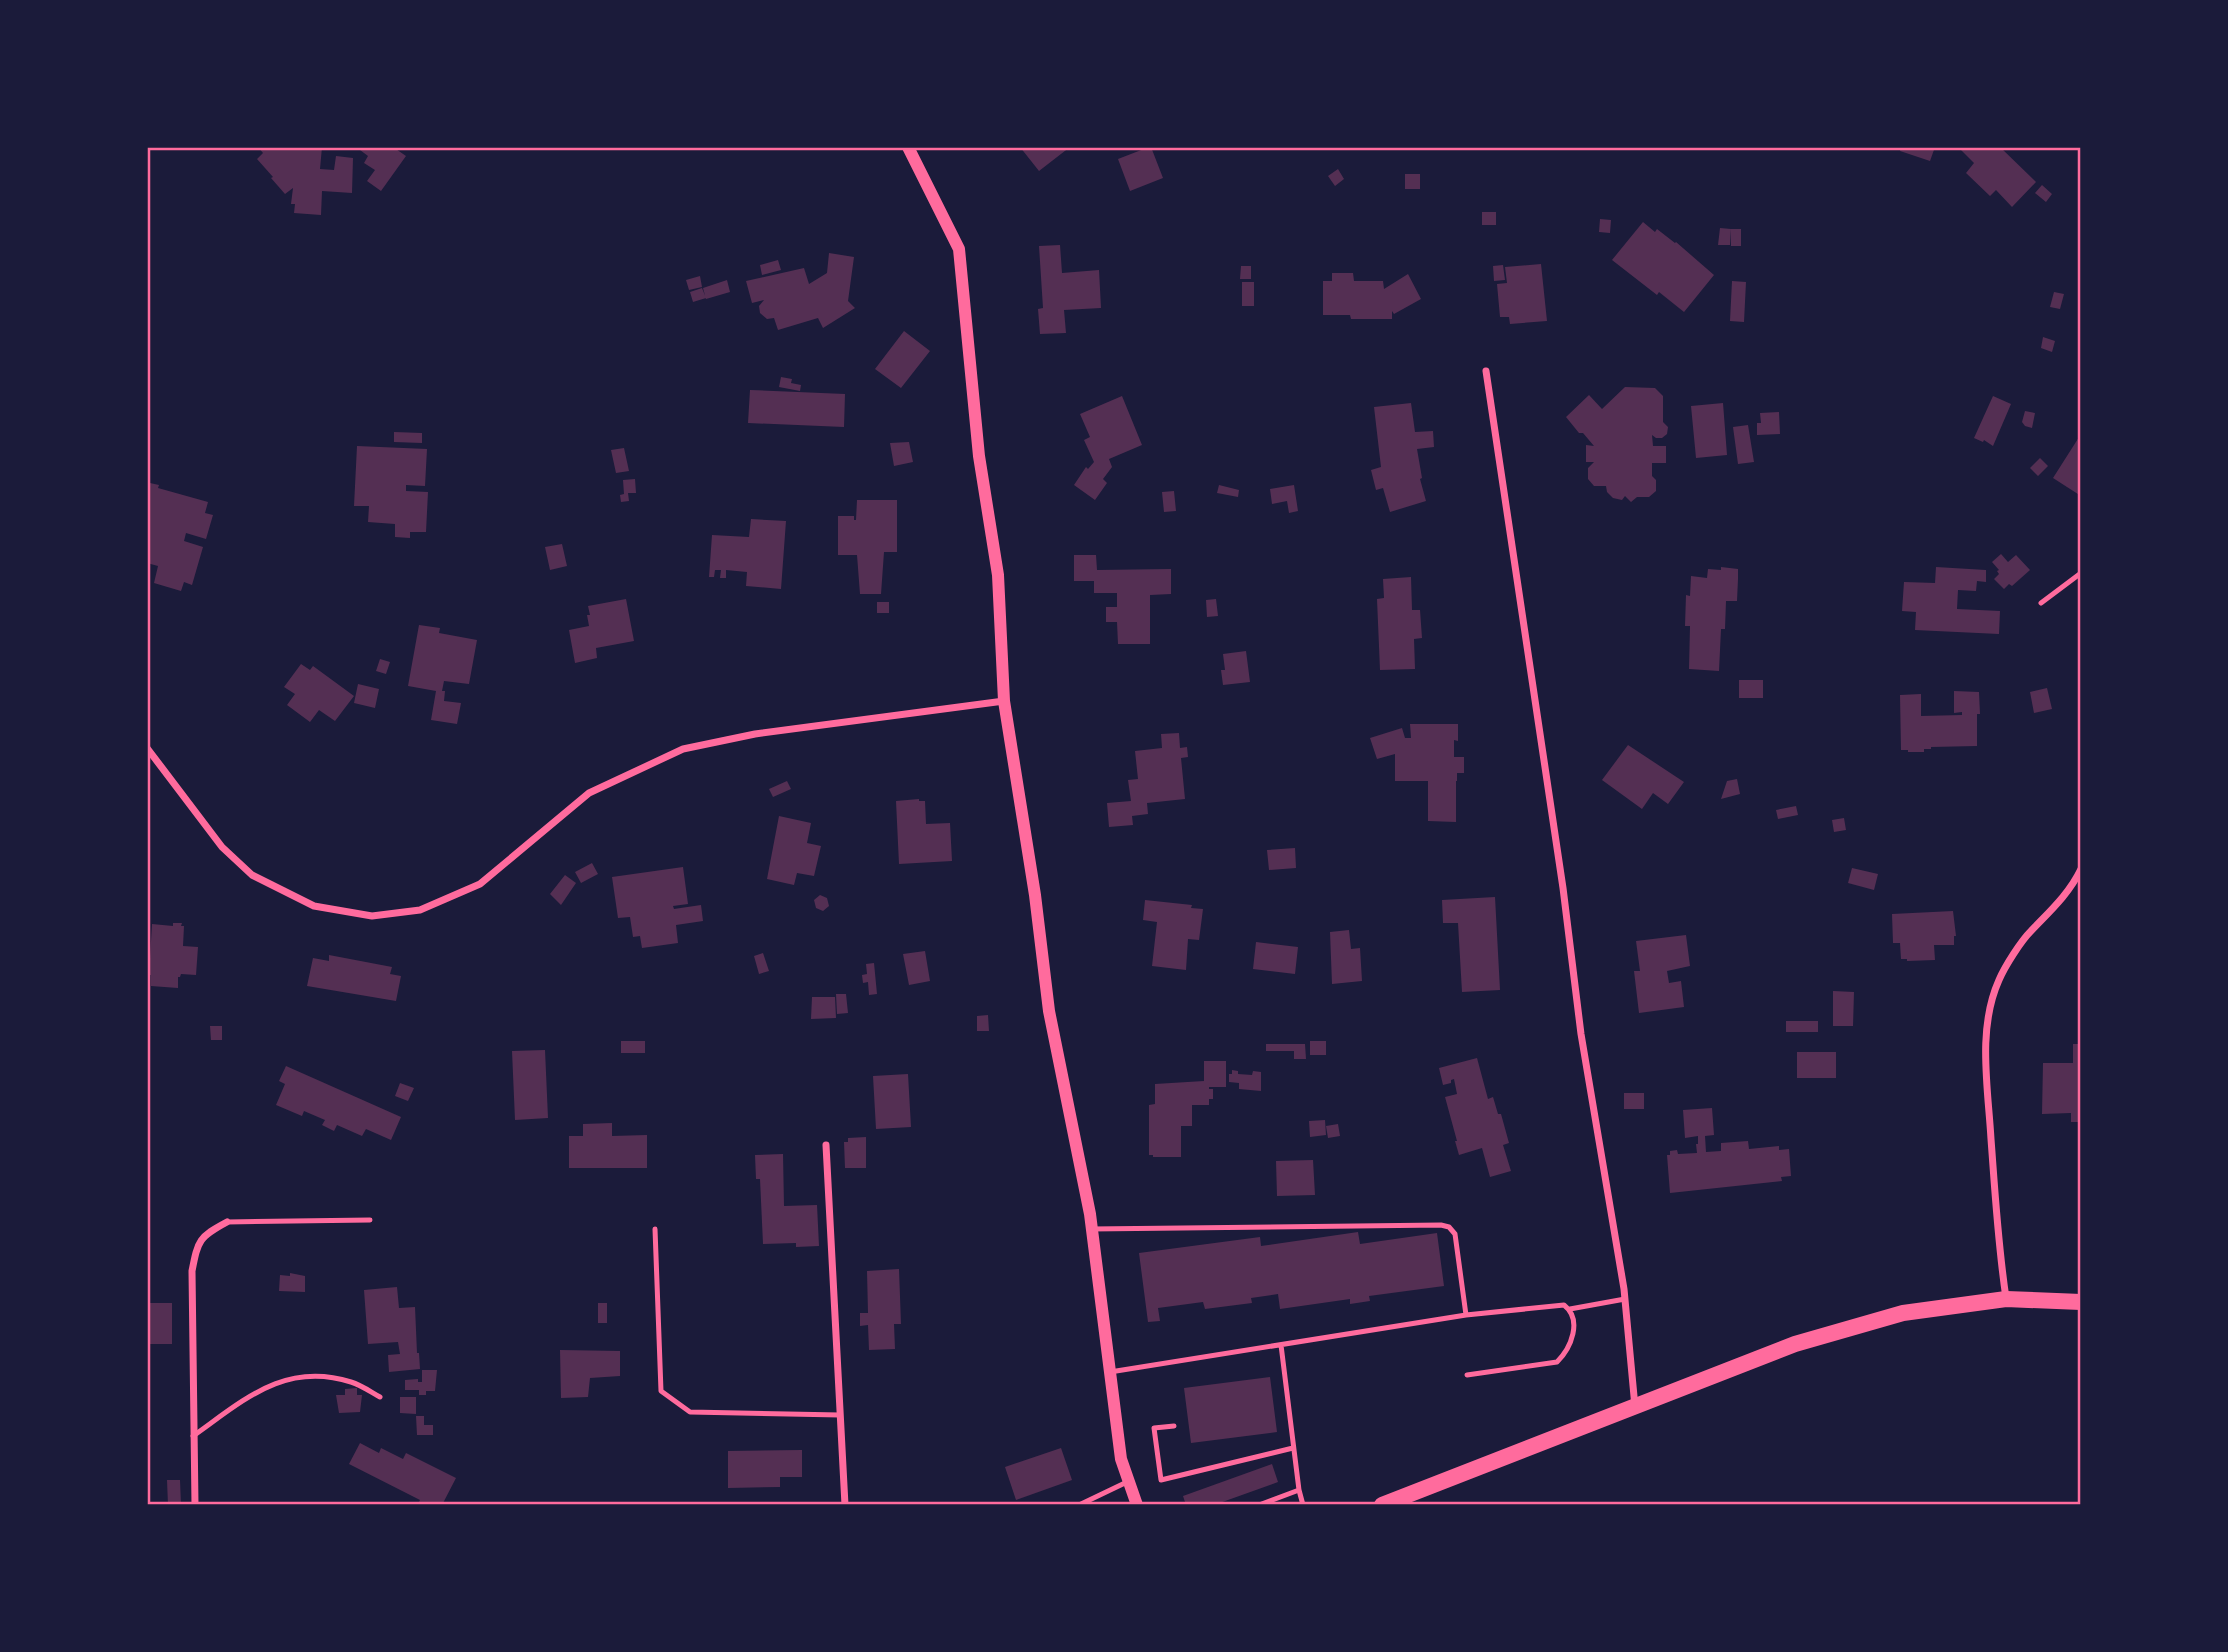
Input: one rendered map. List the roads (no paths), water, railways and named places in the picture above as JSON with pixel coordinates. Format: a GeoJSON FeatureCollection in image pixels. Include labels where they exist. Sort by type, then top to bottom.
{"type":"FeatureCollection","features":[{"type":"Feature","properties":{"kind":"highway"},"geometry":{"type":"LineString","coordinates":[[1382,1505],[1795,1344],[1903,1313],[2006,1299],[2081,1301]]}},
{"type":"Feature","properties":{"kind":"street"},"geometry":{"type":"LineString","coordinates":[[908,147],[959,249],[979,456],[998,575],[1004,701],[1035,895],[1049,1011],[1091,1229],[1121,1459],[1137,1505]]}},
{"type":"Feature","properties":{"kind":"street"},"geometry":{"type":"LineString","coordinates":[[1486,371],[1563,888],[1581,1034],[1625,1299],[1635,1407]]}},
{"type":"Feature","properties":{"kind":"street"},"geometry":{"type":"LineString","coordinates":[[147,748],[222,847],[252,875],[314,906],[372,916],[420,910],[481,884],[589,793],[683,749],[755,734],[1004,701]]}},
{"type":"Feature","properties":{"kind":"street"},"geometry":{"type":"LineString","coordinates":[[2006,1299],[1998,1251],[1986,1045],[1990,1006],[1999,979],[2029,932],[2065,895],[2081,869]]}},
{"type":"Feature","properties":{"kind":"street"},"geometry":{"type":"LineString","coordinates":[[826,1145],[845,1505]]}},
{"type":"Feature","properties":{"kind":"street"},"geometry":{"type":"LineString","coordinates":[[195,1505],[192,1271],[197,1246],[206,1233],[227,1222]]}},
{"type":"Feature","properties":{"kind":"lane"},"geometry":{"type":"LineString","coordinates":[[2041,603],[2081,573]]}},
{"type":"Feature","properties":{"kind":"lane"},"geometry":{"type":"LineString","coordinates":[[227,1222],[370,1220]]}},
{"type":"Feature","properties":{"kind":"lane"},"geometry":{"type":"LineString","coordinates":[[1091,1229],[1441,1225],[1449,1227],[1455,1234],[1466,1315]]}},
{"type":"Feature","properties":{"kind":"lane"},"geometry":{"type":"LineString","coordinates":[[655,1229],[660,1391],[690,1412],[840,1415]]}},
{"type":"Feature","properties":{"kind":"lane"},"geometry":{"type":"LineString","coordinates":[[1570,1310],[1625,1299]]}},
{"type":"Feature","properties":{"kind":"lane"},"geometry":{"type":"LineString","coordinates":[[1110,1372],[1466,1315],[1564,1305],[1570,1310],[1574,1319],[1572,1339],[1565,1354],[1557,1362],[1466,1375]]}},
{"type":"Feature","properties":{"kind":"lane"},"geometry":{"type":"LineString","coordinates":[[1281,1345],[1293,1448],[1303,1505]]}},
{"type":"Feature","properties":{"kind":"lane"},"geometry":{"type":"LineString","coordinates":[[194,1436],[259,1391],[281,1381],[306,1375],[352,1382],[380,1397]]}},
{"type":"Feature","properties":{"kind":"lane"},"geometry":{"type":"LineString","coordinates":[[1174,1426],[1154,1428],[1161,1480],[1293,1448]]}},
{"type":"Feature","properties":{"kind":"lane"},"geometry":{"type":"LineString","coordinates":[[1079,1505],[1129,1481]]}},
{"type":"Feature","properties":{"kind":"lane"},"geometry":{"type":"LineString","coordinates":[[1259,1505],[1299,1490]]}}]}
